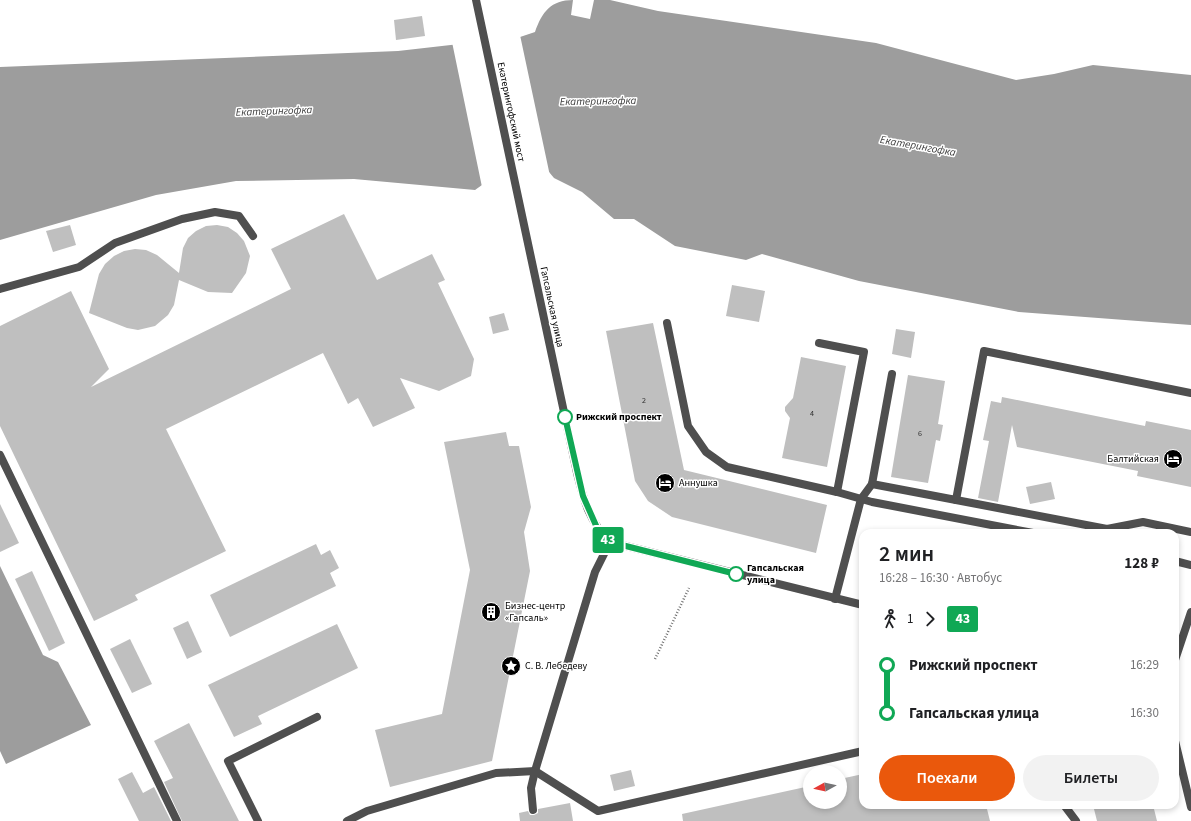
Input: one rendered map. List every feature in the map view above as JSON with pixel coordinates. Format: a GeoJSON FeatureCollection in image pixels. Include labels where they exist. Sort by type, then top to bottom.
{"type":"FeatureCollection","features":[{"type":"Feature","properties":{"kind":"street","name":"Екатерингофский мост"},"geometry":{"type":"LineString","coordinates":[[476,0],[522,213]]}},
{"type":"Feature","properties":{"kind":"street"},"geometry":{"type":"LineString","coordinates":[[0,289],[79,267],[116,244],[182,219],[215,212],[239,216],[253,236]]}},
{"type":"Feature","properties":{"kind":"street","name":"Гапсальская улица"},"geometry":{"type":"LineString","coordinates":[[522,213],[583,496],[598,530],[610,542]]}},
{"type":"Feature","properties":{"kind":"street"},"geometry":{"type":"LineString","coordinates":[[667,323],[688,426],[706,452],[727,467],[837,492],[861,499],[1013,529]]}},
{"type":"Feature","properties":{"kind":"street"},"geometry":{"type":"LineString","coordinates":[[819,343],[864,352],[837,492]]}},
{"type":"Feature","properties":{"kind":"street"},"geometry":{"type":"LineString","coordinates":[[956,500],[984,351],[1191,393]]}},
{"type":"Feature","properties":{"kind":"street"},"geometry":{"type":"LineString","coordinates":[[835,599],[861,499],[872,484],[892,374]]}},
{"type":"Feature","properties":{"kind":"street"},"geometry":{"type":"LineString","coordinates":[[0,455],[177,821]]}},
{"type":"Feature","properties":{"kind":"street"},"geometry":{"type":"LineString","coordinates":[[872,484],[1107,529],[1143,522],[1177,529]]}},
{"type":"Feature","properties":{"kind":"street"},"geometry":{"type":"LineString","coordinates":[[1179,530],[1191,532]]}},
{"type":"Feature","properties":{"kind":"street"},"geometry":{"type":"LineString","coordinates":[[533,810],[531,788],[535,771],[595,572],[610,542],[859,604]]}},
{"type":"Feature","properties":{"kind":"street"},"geometry":{"type":"LineString","coordinates":[[1179,562],[1191,565]]}},
{"type":"Feature","properties":{"kind":"street"},"geometry":{"type":"LineString","coordinates":[[1179,648],[1191,612]]}},
{"type":"Feature","properties":{"kind":"street"},"geometry":{"type":"LineString","coordinates":[[258,821],[228,761],[317,717]]}},
{"type":"Feature","properties":{"kind":"street"},"geometry":{"type":"LineString","coordinates":[[347,821],[367,811],[496,773],[535,771],[598,811],[859,753]]}},
{"type":"Feature","properties":{"kind":"street"},"geometry":{"type":"LineString","coordinates":[[1179,758],[1191,807]]}},
{"type":"Feature","properties":{"kind":"street"},"geometry":{"type":"LineString","coordinates":[[1067,809],[1076,821]]}},
{"type":"Feature","properties":{"kind":"path"},"geometry":{"type":"LineString","coordinates":[[655,659],[688,588]]}},
{"type":"Feature","properties":{"kind":"water","name":"Екатерингофка"},"geometry":{"type":"Polygon","coordinates":[[[573,0],[571,15],[590,19],[594,0],[610,0],[658,11],[876,43],[1016,80],[1054,74],[1093,65],[1191,75],[1191,325],[1019,312],[859,281],[762,254],[746,260],[675,246],[634,219],[614,219],[582,192],[554,178],[549,172],[482,185],[475,190],[354,179],[236,181],[156,195],[0,240],[0,67],[398,51],[520,37],[535,32],[548,8],[559,2],[573,0]]]}},
{"type":"Feature","properties":{"kind":"water"},"geometry":{"type":"Polygon","coordinates":[[[0,566],[43,655],[58,662],[91,725],[6,764],[0,751],[0,566]]]}},
{"type":"Feature","properties":{"kind":"pier"},"geometry":{"type":"Polygon","coordinates":[[[520,35],[550,176],[549,174],[482,187],[452,42],[520,35]]]}},
{"type":"Feature","properties":{"kind":"building"},"geometry":{"type":"Polygon","coordinates":[[[422,16],[425,36],[396,40],[394,20],[422,16]]]}},
{"type":"Feature","properties":{"kind":"building"},"geometry":{"type":"Polygon","coordinates":[[[344,214],[377,280],[432,254],[445,280],[438,283],[474,359],[471,376],[439,391],[400,378],[415,408],[373,427],[358,398],[348,404],[323,353],[166,429],[226,551],[135,595],[138,600],[94,621],[0,426],[0,326],[71,291],[109,369],[91,387],[291,289],[271,249],[344,214]]]}},
{"type":"Feature","properties":{"kind":"building"},"geometry":{"type":"Polygon","coordinates":[[[70,225],[76,245],[53,252],[46,231],[70,225]]]}},
{"type":"Feature","properties":{"kind":"building"},"geometry":{"type":"Polygon","coordinates":[[[217,225],[228,227],[237,233],[244,241],[250,256],[246,273],[232,293],[208,292],[179,280],[174,305],[168,315],[155,326],[138,330],[127,328],[89,313],[99,274],[105,264],[114,256],[124,251],[135,249],[146,250],[157,255],[179,273],[183,248],[188,238],[196,231],[206,226],[217,225]]]}},
{"type":"Feature","properties":{"kind":"building"},"geometry":{"type":"Polygon","coordinates":[[[732,285],[765,291],[759,322],[726,316],[732,285]]]}},
{"type":"Feature","properties":{"kind":"building"},"geometry":{"type":"Polygon","coordinates":[[[504,313],[509,330],[493,334],[489,317],[504,313]]]}},
{"type":"Feature","properties":{"kind":"building"},"geometry":{"type":"Polygon","coordinates":[[[653,323],[684,470],[827,505],[816,553],[672,517],[648,501],[635,481],[606,331],[653,323]]]}},
{"type":"Feature","properties":{"kind":"building"},"geometry":{"type":"Polygon","coordinates":[[[896,329],[915,332],[911,358],[892,354],[896,329]]]}},
{"type":"Feature","properties":{"kind":"building"},"geometry":{"type":"Polygon","coordinates":[[[801,357],[846,366],[827,467],[782,458],[790,418],[785,411],[785,407],[793,398],[801,357]]]}},
{"type":"Feature","properties":{"kind":"building"},"geometry":{"type":"Polygon","coordinates":[[[908,375],[945,381],[938,424],[943,425],[940,441],[936,440],[928,483],[891,477],[908,375]]]}},
{"type":"Feature","properties":{"kind":"building"},"geometry":{"type":"Polygon","coordinates":[[[1002,397],[1145,426],[1146,421],[1191,430],[1191,487],[1137,476],[1138,471],[1017,447],[1012,425],[998,502],[978,498],[989,441],[983,440],[991,401],[1001,403],[1002,397]]]}},
{"type":"Feature","properties":{"kind":"building","name":"Бизнес-центр «Гапсаль»"},"geometry":{"type":"Polygon","coordinates":[[[506,432],[509,446],[519,446],[531,507],[524,532],[530,571],[492,761],[390,787],[375,730],[442,714],[470,570],[444,442],[506,432]]]}},
{"type":"Feature","properties":{"kind":"building"},"geometry":{"type":"Polygon","coordinates":[[[1051,482],[1055,499],[1030,504],[1026,487],[1051,482]]]}},
{"type":"Feature","properties":{"kind":"building"},"geometry":{"type":"Polygon","coordinates":[[[0,504],[19,543],[0,552],[0,504]]]}},
{"type":"Feature","properties":{"kind":"building"},"geometry":{"type":"Polygon","coordinates":[[[316,544],[321,555],[330,550],[339,568],[330,573],[336,586],[230,637],[210,595],[316,544]]]}},
{"type":"Feature","properties":{"kind":"building"},"geometry":{"type":"Polygon","coordinates":[[[32,571],[65,643],[49,651],[15,579],[32,571]]]}},
{"type":"Feature","properties":{"kind":"building"},"geometry":{"type":"Polygon","coordinates":[[[188,621],[202,652],[187,659],[173,628],[188,621]]]}},
{"type":"Feature","properties":{"kind":"building"},"geometry":{"type":"Polygon","coordinates":[[[337,624],[358,668],[258,716],[262,724],[234,737],[208,685],[337,624]]]}},
{"type":"Feature","properties":{"kind":"building"},"geometry":{"type":"Polygon","coordinates":[[[130,639],[152,684],[132,693],[110,649],[130,639]]]}},
{"type":"Feature","properties":{"kind":"building"},"geometry":{"type":"Polygon","coordinates":[[[189,723],[239,821],[182,821],[164,782],[173,778],[154,741],[189,723]]]}},
{"type":"Feature","properties":{"kind":"building"},"geometry":{"type":"Polygon","coordinates":[[[631,770],[635,786],[614,791],[610,775],[631,770]]]}},
{"type":"Feature","properties":{"kind":"building"},"geometry":{"type":"Polygon","coordinates":[[[132,772],[143,793],[154,787],[171,821],[139,821],[118,779],[132,772]]]}},
{"type":"Feature","properties":{"kind":"building"},"geometry":{"type":"Polygon","coordinates":[[[859,775],[859,809],[987,809],[990,821],[683,821],[682,814],[803,788],[803,809],[847,809],[847,777],[859,775]]]}},
{"type":"Feature","properties":{"kind":"building"},"geometry":{"type":"Polygon","coordinates":[[[570,803],[573,821],[520,821],[519,813],[528,811],[530,815],[534,815],[538,813],[538,809],[570,803]]]}},
{"type":"Feature","properties":{"kind":"building"},"geometry":{"type":"Polygon","coordinates":[[[1094,809],[1154,809],[1157,821],[1097,821],[1094,809]]]}},
{"type":"Feature","properties":{"kind":"bus line","name":"43"},"geometry":{"type":"LineString","coordinates":[[565,417],[577,473],[589,514],[598,530],[610,542],[736,574]]}},
{"type":"Feature","properties":{"kind":"place","name":"Рижский проспект"},"geometry":{"type":"Point","coordinates":[565,417]}},
{"type":"Feature","properties":{"kind":"place","name":"Балтийская"},"geometry":{"type":"Point","coordinates":[1173,459]}},
{"type":"Feature","properties":{"kind":"place","name":"Аннушка"},"geometry":{"type":"Point","coordinates":[665,483]}},
{"type":"Feature","properties":{"kind":"place","name":"Гапсальская улица"},"geometry":{"type":"Point","coordinates":[736,574]}},
{"type":"Feature","properties":{"kind":"place","name":"Бизнес-центр «Гапсаль»"},"geometry":{"type":"Point","coordinates":[491,612]}},
{"type":"Feature","properties":{"kind":"place","name":"С. В. Лебедеву"},"geometry":{"type":"Point","coordinates":[511,666]}}]}
